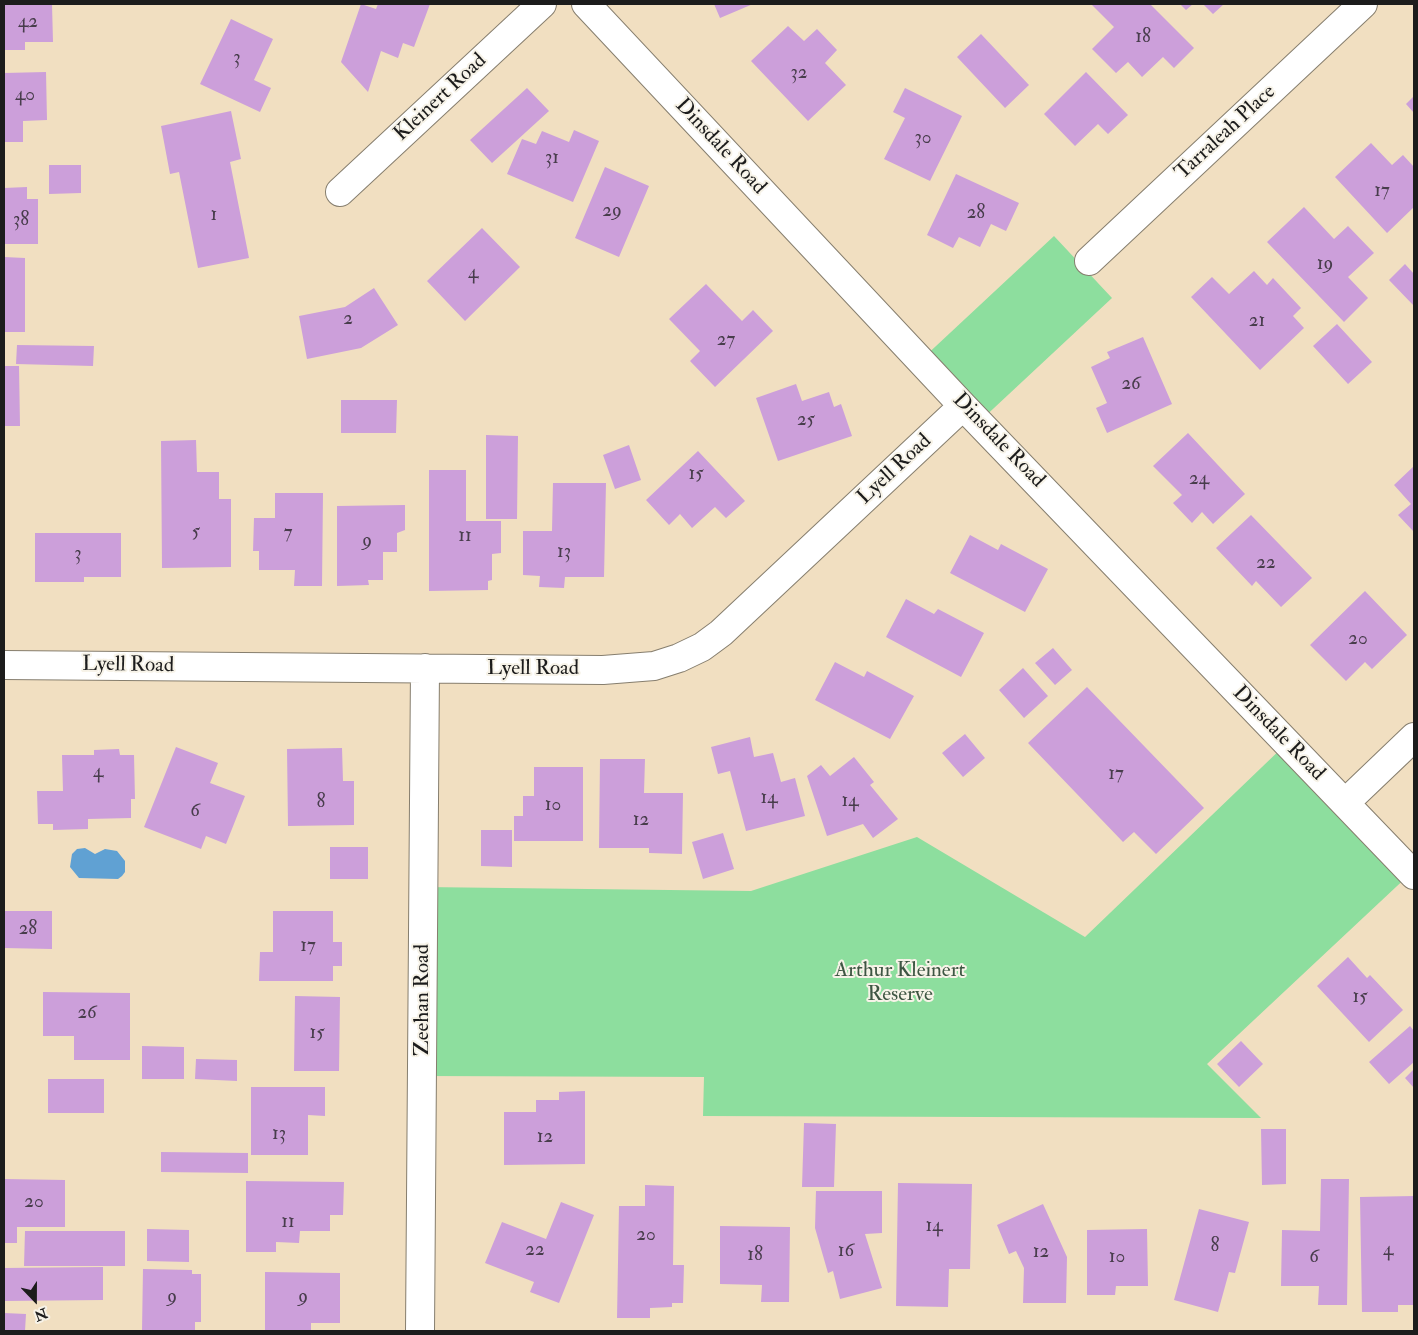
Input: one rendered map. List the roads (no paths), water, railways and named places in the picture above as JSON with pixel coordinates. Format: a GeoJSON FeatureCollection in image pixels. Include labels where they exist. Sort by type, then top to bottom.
{"type":"FeatureCollection","features":[{"type":"Feature","properties":{"kind":"street","name":"Kleinert Road"},"geometry":{"type":"LineString","coordinates":[[340,192],[542,4]]}},
{"type":"Feature","properties":{"kind":"street","name":"Dinsdale Road"},"geometry":{"type":"LineString","coordinates":[[586,4],[964,406],[1414,875]]}},
{"type":"Feature","properties":{"kind":"street","name":"Tarraleah Place"},"geometry":{"type":"LineString","coordinates":[[1089,261],[1363,4]]}},
{"type":"Feature","properties":{"kind":"street","name":"Lyell Road"},"geometry":{"type":"LineString","coordinates":[[4,665],[628,670],[654,666],[679,658],[702,647],[721,633],[964,406]]}},
{"type":"Feature","properties":{"kind":"street","name":"Zeehan Road"},"geometry":{"type":"LineString","coordinates":[[420,1331],[425,668]]}},
{"type":"Feature","properties":{"kind":"street"},"geometry":{"type":"LineString","coordinates":[[1345,803],[1414,737]]}},
{"type":"Feature","properties":{"kind":"water"},"geometry":{"type":"Polygon","coordinates":[[[85,848],[95,854],[105,849],[117,851],[125,861],[125,872],[118,879],[79,878],[70,867],[72,854],[77,849],[85,848]]]}},
{"type":"Feature","properties":{"kind":"park label","name":"Arthur Kleinert Reserve"},"geometry":{"type":"Point","coordinates":[900,983]}}]}
